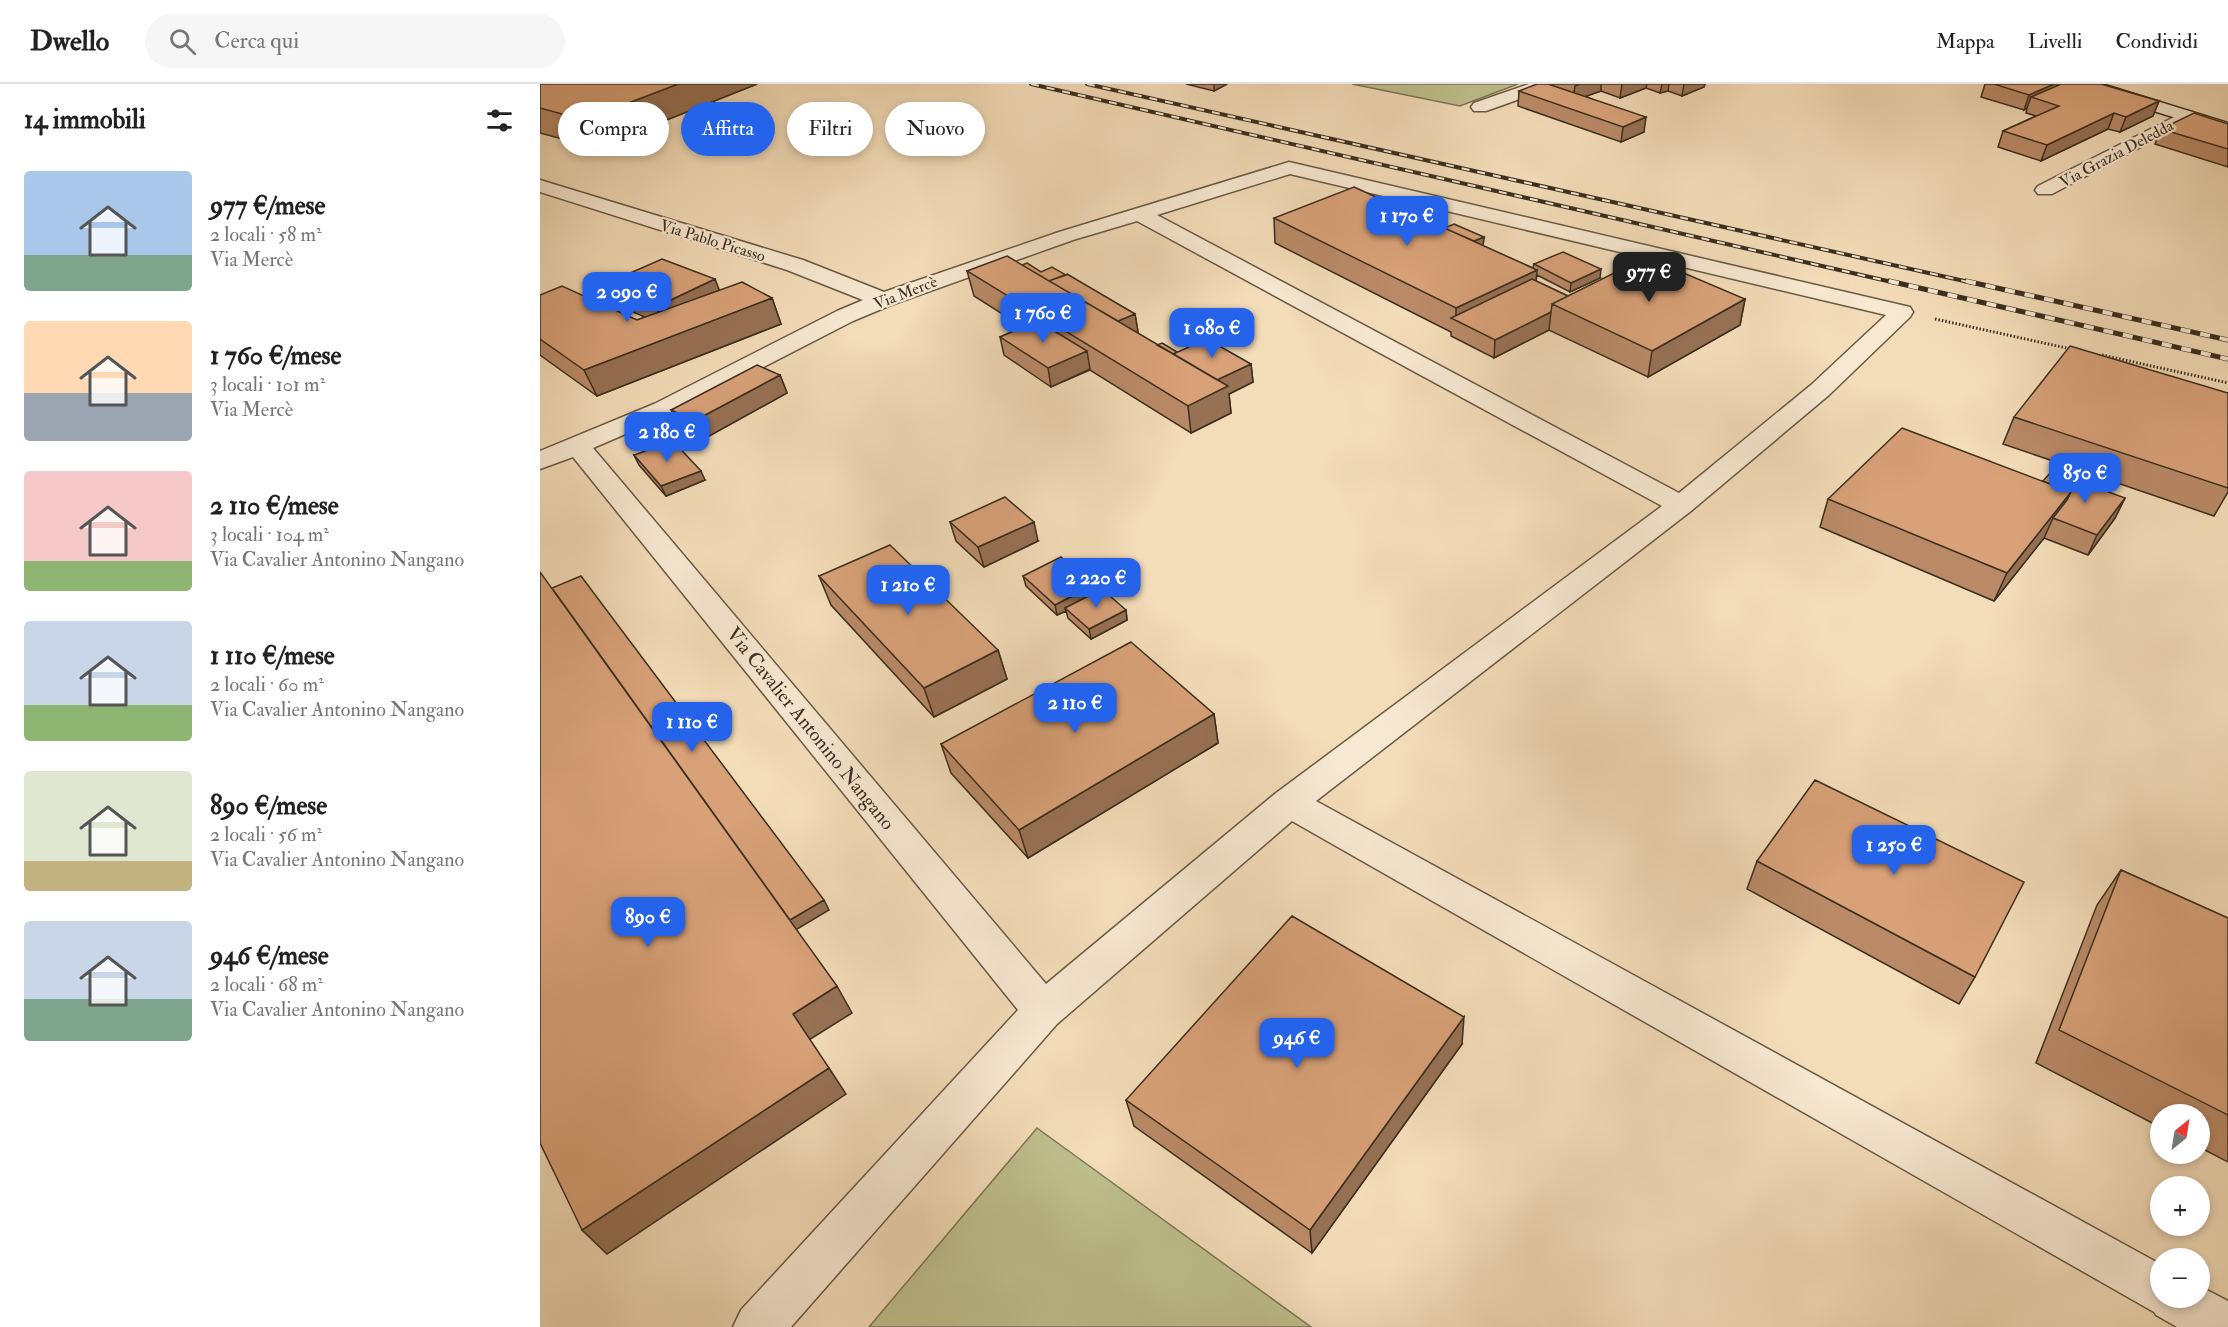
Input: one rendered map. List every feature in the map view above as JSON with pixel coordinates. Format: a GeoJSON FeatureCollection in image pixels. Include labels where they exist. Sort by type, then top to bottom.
{"type":"FeatureCollection","features":[{"type":"Feature","properties":{"kind":"street"},"geometry":{"type":"LineString","coordinates":[[1480,107],[1545,84]]}},
{"type":"Feature","properties":{"kind":"street"},"geometry":{"type":"LineString","coordinates":[[2085,84],[2228,129]]}},
{"type":"Feature","properties":{"kind":"street","name":"Via Grazia Deledda"},"geometry":{"type":"LineString","coordinates":[[2045,190],[2186,116]]}},
{"type":"Feature","properties":{"kind":"street","name":"Via Mercè"},"geometry":{"type":"LineString","coordinates":[[540,461],[663,409],[845,316],[883,300],[1044,244],[1289,168],[1902,312]]}},
{"type":"Feature","properties":{"kind":"street","name":"Via Pablo Picasso"},"geometry":{"type":"LineString","coordinates":[[540,186],[795,265],[883,300]]}},
{"type":"Feature","properties":{"kind":"street"},"geometry":{"type":"LineString","coordinates":[[1140,214],[1681,505]]}},
{"type":"Feature","properties":{"kind":"street"},"geometry":{"type":"LineString","coordinates":[[758,1327],[1043,1011],[1289,803],[1681,505],[1820,390],[1902,312]]}},
{"type":"Feature","properties":{"kind":"street","name":"Via Cavalier Antonino Nangano"},"geometry":{"type":"LineString","coordinates":[[579,446],[1043,1011]]}},
{"type":"Feature","properties":{"kind":"street"},"geometry":{"type":"LineString","coordinates":[[1289,803],[2150,1284]]}},
{"type":"Feature","properties":{"kind":"street"},"geometry":{"type":"LineString","coordinates":[[2191,1308],[2226,1327]]}},
{"type":"Feature","properties":{"kind":"path"},"geometry":{"type":"LineString","coordinates":[[1902,312],[2073,349]]}},
{"type":"Feature","properties":{"kind":"path"},"geometry":{"type":"LineString","coordinates":[[2095,354],[2228,383]]}},
{"type":"Feature","properties":{"kind":"green space"},"geometry":{"type":"Polygon","coordinates":[[[1352,84],[1518,84],[1460,106],[1352,84]]]}},
{"type":"Feature","properties":{"kind":"green space"},"geometry":{"type":"Polygon","coordinates":[[[1037,1128],[1311,1327],[869,1327],[1037,1128]]]}},
{"type":"Feature","properties":{"kind":"building"},"geometry":{"type":"Polygon","coordinates":[[[540,84],[678,84],[631,102],[558,102],[558,113],[540,108],[540,84]]]}},
{"type":"Feature","properties":{"kind":"building"},"geometry":{"type":"Polygon","coordinates":[[[1537,84],[1548,84],[1646,117],[1623,127],[1519,91],[1537,84]]]}},
{"type":"Feature","properties":{"kind":"building"},"geometry":{"type":"Polygon","coordinates":[[[1994,84],[2054,84],[2029,95],[1994,84]]]}},
{"type":"Feature","properties":{"kind":"building"},"geometry":{"type":"Polygon","coordinates":[[[2061,84],[2101,84],[2159,101],[2126,117],[2114,113],[2047,145],[2003,131],[2059,106],[2031,97],[2061,84]]]}},
{"type":"Feature","properties":{"kind":"building"},"geometry":{"type":"Polygon","coordinates":[[[2194,113],[2228,124],[2228,149],[2161,129],[2194,113]]]}},
{"type":"Feature","properties":{"kind":"building"},"geometry":{"type":"Polygon","coordinates":[[[1354,187],[1537,270],[1456,308],[1274,218],[1354,187]]]}},
{"type":"Feature","properties":{"kind":"building"},"geometry":{"type":"Polygon","coordinates":[[[1454,224],[1484,237],[1474,241],[1444,228],[1454,224]]]}},
{"type":"Feature","properties":{"kind":"building"},"geometry":{"type":"Polygon","coordinates":[[[1563,252],[1601,269],[1571,283],[1534,264],[1563,252]]]}},
{"type":"Feature","properties":{"kind":"building"},"geometry":{"type":"Polygon","coordinates":[[[1007,256],[1228,386],[1188,406],[967,271],[1007,256]]]}},
{"type":"Feature","properties":{"kind":"building"},"geometry":{"type":"Polygon","coordinates":[[[1646,257],[1745,299],[1652,351],[1552,304],[1646,257]]]}},
{"type":"Feature","properties":{"kind":"building"},"geometry":{"type":"Polygon","coordinates":[[[662,259],[715,279],[656,307],[603,285],[662,259]]]}},
{"type":"Feature","properties":{"kind":"building"},"geometry":{"type":"Polygon","coordinates":[[[1027,263],[1041,272],[1052,267],[1066,275],[1049,281],[1022,265],[1027,263]]]}},
{"type":"Feature","properties":{"kind":"building"},"geometry":{"type":"Polygon","coordinates":[[[1067,274],[1135,314],[1118,321],[1049,281],[1067,274]]]}},
{"type":"Feature","properties":{"kind":"building"},"geometry":{"type":"Polygon","coordinates":[[[1532,279],[1568,296],[1552,304],[1551,312],[1495,340],[1451,318],[1532,279]]]}},
{"type":"Feature","properties":{"kind":"building"},"geometry":{"type":"Polygon","coordinates":[[[742,282],[772,298],[584,370],[540,339],[540,295],[562,286],[637,320],[742,282]]]}},
{"type":"Feature","properties":{"kind":"building"},"geometry":{"type":"Polygon","coordinates":[[[1038,321],[1087,351],[1048,368],[1000,337],[1038,321]]]}},
{"type":"Feature","properties":{"kind":"building"},"geometry":{"type":"Polygon","coordinates":[[[1207,339],[1251,364],[1217,380],[1173,354],[1207,339]]]}},
{"type":"Feature","properties":{"kind":"building"},"geometry":{"type":"Polygon","coordinates":[[[1162,343],[1177,352],[1173,354],[1157,345],[1162,343]]]}},
{"type":"Feature","properties":{"kind":"building"},"geometry":{"type":"Polygon","coordinates":[[[2070,346],[2228,393],[2228,488],[2014,417],[2070,346]]]}},
{"type":"Feature","properties":{"kind":"building"},"geometry":{"type":"Polygon","coordinates":[[[757,365],[780,375],[694,421],[671,410],[757,365]]]}},
{"type":"Feature","properties":{"kind":"building"},"geometry":{"type":"Polygon","coordinates":[[[1902,428],[2071,492],[2007,573],[1828,499],[1902,428]]]}},
{"type":"Feature","properties":{"kind":"building"},"geometry":{"type":"Polygon","coordinates":[[[673,441],[701,471],[661,486],[634,455],[673,441]]]}},
{"type":"Feature","properties":{"kind":"building"},"geometry":{"type":"Polygon","coordinates":[[[2052,471],[2125,498],[2097,535],[2053,518],[2071,492],[2043,481],[2052,471]]]}},
{"type":"Feature","properties":{"kind":"building"},"geometry":{"type":"Polygon","coordinates":[[[1005,497],[1034,522],[978,547],[950,522],[1005,497]]]}},
{"type":"Feature","properties":{"kind":"building"},"geometry":{"type":"Polygon","coordinates":[[[890,545],[998,650],[924,688],[819,576],[890,545]]]}},
{"type":"Feature","properties":{"kind":"building"},"geometry":{"type":"Polygon","coordinates":[[[1061,557],[1093,585],[1055,605],[1023,576],[1061,557]]]}},
{"type":"Feature","properties":{"kind":"building"},"geometry":{"type":"Polygon","coordinates":[[[540,572],[837,986],[793,1014],[829,1068],[582,1230],[540,1143],[540,572]]]}},
{"type":"Feature","properties":{"kind":"building"},"geometry":{"type":"Polygon","coordinates":[[[581,576],[824,900],[790,920],[552,588],[581,576]]]}},
{"type":"Feature","properties":{"kind":"building"},"geometry":{"type":"Polygon","coordinates":[[[1102,589],[1126,610],[1089,629],[1065,608],[1102,589]]]}},
{"type":"Feature","properties":{"kind":"building"},"geometry":{"type":"Polygon","coordinates":[[[1131,642],[1214,714],[1019,830],[941,744],[1131,642]]]}},
{"type":"Feature","properties":{"kind":"building"},"geometry":{"type":"Polygon","coordinates":[[[1815,780],[2024,882],[1975,977],[1757,861],[1815,780]]]}},
{"type":"Feature","properties":{"kind":"building"},"geometry":{"type":"Polygon","coordinates":[[[2121,870],[2228,918],[2228,1115],[2059,1030],[2121,870]]]}},
{"type":"Feature","properties":{"kind":"building"},"geometry":{"type":"Polygon","coordinates":[[[1292,916],[1464,1017],[1310,1230],[1126,1100],[1292,916]]]}},
{"type":"Feature","properties":{"kind":"railway"},"geometry":{"type":"LineString","coordinates":[[1031,84],[1896,283]]}},
{"type":"Feature","properties":{"kind":"railway"},"geometry":{"type":"LineString","coordinates":[[1087,84],[1973,283]]}},
{"type":"Feature","properties":{"kind":"railway"},"geometry":{"type":"LineString","coordinates":[[1889,281],[2228,359]]}},
{"type":"Feature","properties":{"kind":"railway"},"geometry":{"type":"LineString","coordinates":[[1966,281],[2228,340]]}}]}
